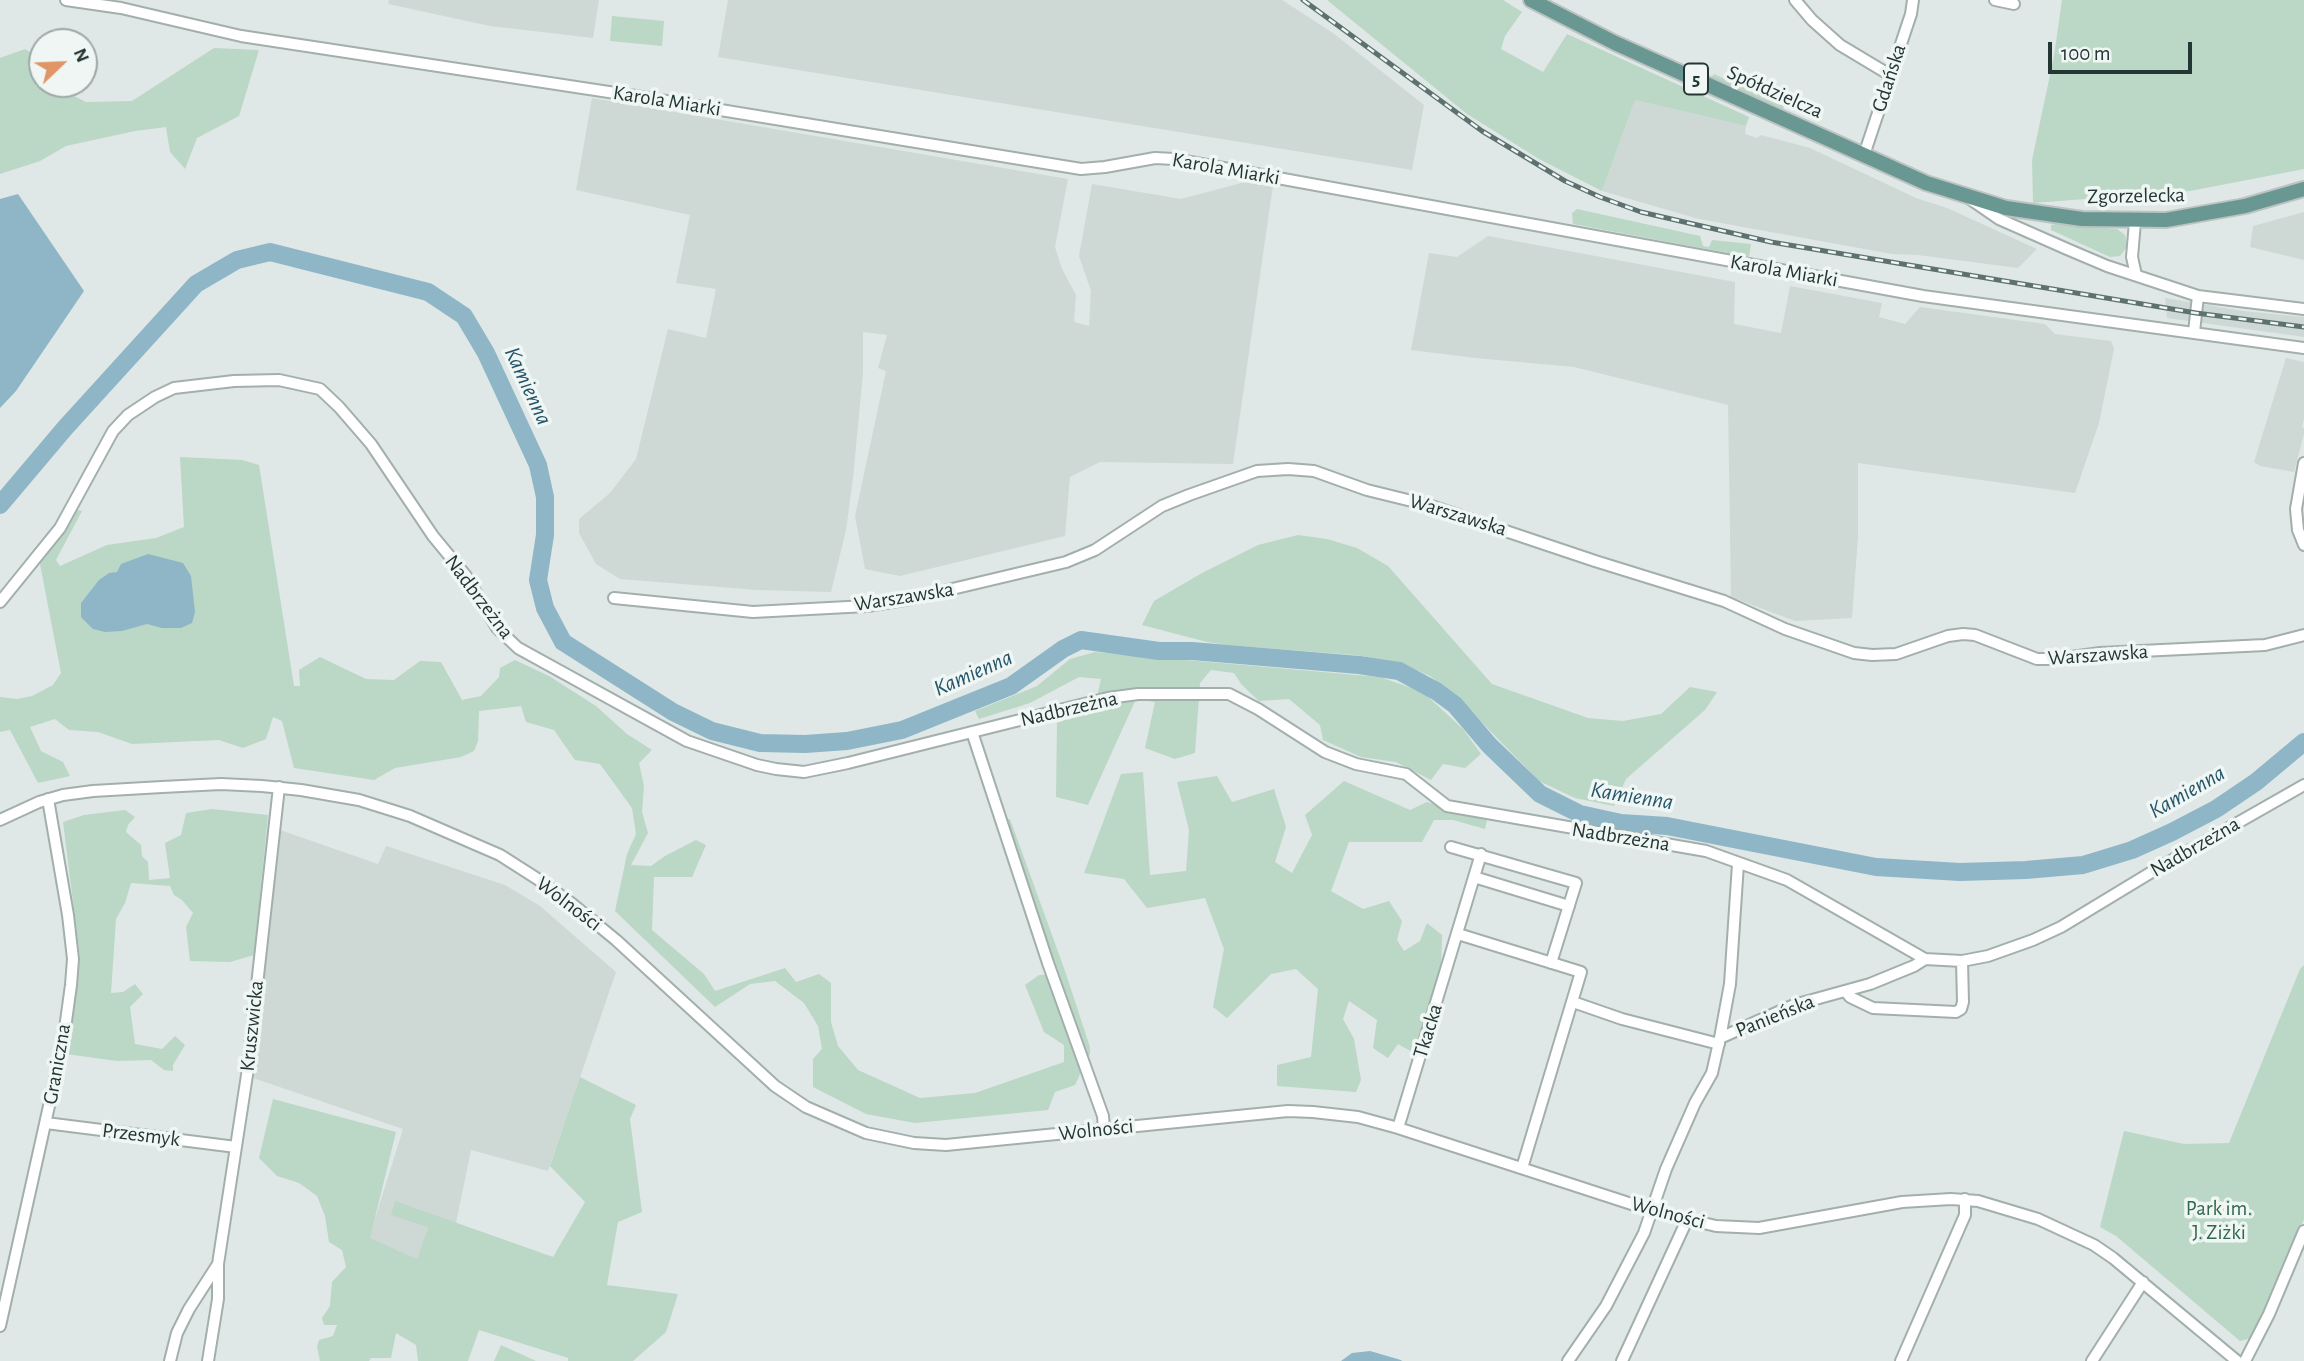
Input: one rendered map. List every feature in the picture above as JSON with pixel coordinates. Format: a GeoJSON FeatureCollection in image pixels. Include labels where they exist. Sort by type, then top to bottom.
{"type":"FeatureCollection","features":[{"type":"Feature","properties":{"kind":"main road","name":"Spółdzielcza"},"geometry":{"type":"LineString","coordinates":[[1531,0],[1615,43],[1931,185],[1968,198]]}},
{"type":"Feature","properties":{"kind":"main road","name":"Zgorzelecka"},"geometry":{"type":"LineString","coordinates":[[1968,198],[2017,211],[2135,222],[2213,213],[2304,189]]}},
{"type":"Feature","properties":{"kind":"street","name":"Karola Miarki"},"geometry":{"type":"LineString","coordinates":[[66,0],[121,8],[241,36],[1081,169],[1155,158],[1174,159],[1923,296],[2304,348]]}},
{"type":"Feature","properties":{"kind":"street"},"geometry":{"type":"LineString","coordinates":[[1795,0],[1812,20],[1840,45],[1890,75]]}},
{"type":"Feature","properties":{"kind":"street","name":"Gdańska"},"geometry":{"type":"LineString","coordinates":[[1864,155],[1911,14],[1913,0]]}},
{"type":"Feature","properties":{"kind":"street"},"geometry":{"type":"LineString","coordinates":[[1996,0],[2014,4]]}},
{"type":"Feature","properties":{"kind":"street"},"geometry":{"type":"LineString","coordinates":[[1968,198],[2000,219],[2107,266],[2198,296],[2304,309]]}},
{"type":"Feature","properties":{"kind":"street"},"geometry":{"type":"LineString","coordinates":[[2135,222],[2132,257],[2136,275]]}},
{"type":"Feature","properties":{"kind":"street"},"geometry":{"type":"LineString","coordinates":[[2194,332],[2198,296]]}},
{"type":"Feature","properties":{"kind":"street","name":"Nadbrzeżna"},"geometry":{"type":"LineString","coordinates":[[0,602],[60,528],[113,431],[128,415],[174,388],[234,380],[278,380],[320,389],[339,407],[371,444],[433,536],[466,576],[497,628],[518,648],[687,741],[757,765],[791,772],[804,772],[876,757],[1108,698],[1138,694],[1229,694],[1258,709],[1325,752],[1356,764],[1406,774],[1447,806],[1576,830],[1696,848],[1787,880],[1926,959],[1962,961],[2010,948],[2061,927],[2304,785]]}},
{"type":"Feature","properties":{"kind":"street"},"geometry":{"type":"LineString","coordinates":[[2304,463],[2296,509],[2298,530],[2304,545]]}},
{"type":"Feature","properties":{"kind":"street","name":"Warszawska"},"geometry":{"type":"LineString","coordinates":[[614,598],[753,612],[867,606],[910,599],[1066,562],[1095,550],[1162,506],[1256,471],[1288,469],[1314,471],[1367,490],[1428,505],[1595,561],[1724,600],[1785,629],[1854,653],[1896,654],[1948,636],[1963,634],[1975,635],[2037,659],[2100,653],[2264,645],[2304,635]]}},
{"type":"Feature","properties":{"kind":"street"},"geometry":{"type":"LineString","coordinates":[[972,732],[1052,975],[1103,1116],[1104,1129]]}},
{"type":"Feature","properties":{"kind":"street","name":"Wolności"},"geometry":{"type":"LineString","coordinates":[[0,820],[48,799],[93,791],[162,787],[221,784],[279,787],[359,800],[391,809],[500,855],[571,902],[775,1086],[806,1107],[866,1133],[914,1143],[946,1145],[1288,1111],[1358,1117],[1653,1210],[1716,1226],[1759,1228],[1902,1202],[1965,1199],[1991,1203],[2072,1234],[2113,1258],[2237,1361]]}},
{"type":"Feature","properties":{"kind":"street","name":"Kruszwicka"},"geometry":{"type":"LineString","coordinates":[[208,1361],[218,1299],[218,1264],[247,1075],[279,787]]}},
{"type":"Feature","properties":{"kind":"street","name":"Graniczna"},"geometry":{"type":"LineString","coordinates":[[0,1326],[63,1043],[73,959],[48,799]]}},
{"type":"Feature","properties":{"kind":"street"},"geometry":{"type":"LineString","coordinates":[[1451,847],[1576,883],[1551,963]]}},
{"type":"Feature","properties":{"kind":"street","name":"Tkacka"},"geometry":{"type":"LineString","coordinates":[[1398,1128],[1481,854]]}},
{"type":"Feature","properties":{"kind":"street"},"geometry":{"type":"LineString","coordinates":[[1573,1002],[1622,1019],[1719,1041],[1730,984],[1738,864]]}},
{"type":"Feature","properties":{"kind":"street"},"geometry":{"type":"LineString","coordinates":[[1474,877],[1569,906]]}},
{"type":"Feature","properties":{"kind":"street"},"geometry":{"type":"LineString","coordinates":[[1458,934],[1581,972],[1522,1168]]}},
{"type":"Feature","properties":{"kind":"street","name":"Panieńska"},"geometry":{"type":"LineString","coordinates":[[1569,1361],[1606,1306],[1644,1233],[1666,1169],[1695,1103],[1712,1073],[1719,1041],[1794,1005],[1846,992],[1926,959]]}},
{"type":"Feature","properties":{"kind":"street"},"geometry":{"type":"LineString","coordinates":[[1846,992],[1850,997],[1873,1008],[1956,1013],[1963,1002],[1962,961]]}},
{"type":"Feature","properties":{"kind":"street","name":"Przesmyk"},"geometry":{"type":"LineString","coordinates":[[46,1123],[236,1147]]}},
{"type":"Feature","properties":{"kind":"street"},"geometry":{"type":"LineString","coordinates":[[1901,1361],[1965,1215],[1965,1199]]}},
{"type":"Feature","properties":{"kind":"street"},"geometry":{"type":"LineString","coordinates":[[1622,1361],[1687,1220]]}},
{"type":"Feature","properties":{"kind":"street"},"geometry":{"type":"LineString","coordinates":[[2245,1361],[2269,1314],[2304,1231]]}},
{"type":"Feature","properties":{"kind":"street","name":"Kruszwicka"},"geometry":{"type":"LineString","coordinates":[[170,1361],[177,1333],[218,1264]]}},
{"type":"Feature","properties":{"kind":"street"},"geometry":{"type":"LineString","coordinates":[[2092,1361],[2143,1282]]}},
{"type":"Feature","properties":{"kind":"shaded area"},"geometry":{"type":"Polygon","coordinates":[[[389,0],[599,0],[593,38],[490,26],[388,4],[389,0]]]}},
{"type":"Feature","properties":{"kind":"shaded area"},"geometry":{"type":"Polygon","coordinates":[[[728,0],[1282,0],[1333,33],[1424,105],[1412,170],[718,57],[728,0]]]}},
{"type":"Feature","properties":{"kind":"shaded area"},"geometry":{"type":"Polygon","coordinates":[[[592,98],[1068,179],[1055,247],[1062,269],[1076,295],[1074,322],[1089,326],[1091,291],[1079,256],[1092,184],[1181,199],[1249,181],[1273,185],[1233,464],[1100,462],[1070,477],[1065,536],[900,576],[865,569],[855,516],[886,371],[878,368],[887,335],[863,332],[863,373],[853,478],[846,530],[831,592],[757,590],[620,579],[596,564],[579,533],[579,519],[610,493],[636,459],[668,329],[706,338],[716,289],[676,283],[690,215],[576,190],[592,98]]]}},
{"type":"Feature","properties":{"kind":"shaded area"},"geometry":{"type":"Polygon","coordinates":[[[1635,100],[1746,126],[1745,134],[1757,138],[1761,135],[1810,148],[1916,198],[1947,208],[2037,249],[2018,268],[1892,254],[1699,219],[1602,191],[1635,100]]]}},
{"type":"Feature","properties":{"kind":"shaded area"},"geometry":{"type":"Polygon","coordinates":[[[2304,212],[2304,260],[2250,247],[2253,226],[2304,212]]]}},
{"type":"Feature","properties":{"kind":"shaded area"},"geometry":{"type":"Polygon","coordinates":[[[1488,236],[1735,282],[1734,324],[1781,333],[1790,286],[1882,303],[1879,317],[1905,324],[1920,307],[2045,324],[2055,334],[2111,341],[2114,349],[2099,423],[2075,493],[1858,463],[1858,537],[1852,618],[1795,621],[1731,597],[1728,405],[1574,367],[1411,350],[1429,253],[1457,257],[1488,236]]]}},
{"type":"Feature","properties":{"kind":"shaded area"},"geometry":{"type":"Polygon","coordinates":[[[2165,298],[2243,311],[2304,317],[2304,337],[2167,318],[2165,298]]]}},
{"type":"Feature","properties":{"kind":"shaded area"},"geometry":{"type":"Polygon","coordinates":[[[2286,358],[2304,362],[2304,434],[2294,472],[2260,466],[2254,462],[2286,358]]]}},
{"type":"Feature","properties":{"kind":"shaded area"},"geometry":{"type":"Polygon","coordinates":[[[280,830],[378,864],[386,846],[505,885],[540,906],[616,972],[548,1171],[471,1150],[456,1223],[432,1215],[417,1259],[369,1238],[403,1129],[253,1078],[280,830]]]}},
{"type":"Feature","properties":{"kind":"green space"},"geometry":{"type":"Polygon","coordinates":[[[1327,0],[1503,0],[1522,12],[1505,36],[1501,49],[1543,72],[1567,34],[1749,117],[1746,126],[1635,100],[1602,191],[1539,159],[1467,114],[1327,0]]]}},
{"type":"Feature","properties":{"kind":"green space"},"geometry":{"type":"Polygon","coordinates":[[[2062,0],[2304,0],[2304,169],[2190,191],[2033,203],[2032,160],[2054,56],[2062,0]]]}},
{"type":"Feature","properties":{"kind":"green space"},"geometry":{"type":"Polygon","coordinates":[[[612,16],[664,21],[662,46],[610,41],[612,16]]]}},
{"type":"Feature","properties":{"kind":"green space"},"geometry":{"type":"Polygon","coordinates":[[[214,48],[259,50],[239,116],[197,138],[185,169],[170,152],[166,127],[66,146],[40,161],[0,174],[0,58],[25,49],[28,51],[28,98],[78,98],[86,102],[132,101],[214,48]]]}},
{"type":"Feature","properties":{"kind":"green space"},"geometry":{"type":"Polygon","coordinates":[[[1714,74],[1784,106],[1783,110],[1711,78],[1714,74]]]}},
{"type":"Feature","properties":{"kind":"green space"},"geometry":{"type":"Polygon","coordinates":[[[1577,209],[1700,236],[1703,246],[1709,247],[1712,240],[1751,244],[1749,257],[1573,224],[1572,213],[1577,209]]]}},
{"type":"Feature","properties":{"kind":"green space"},"geometry":{"type":"Polygon","coordinates":[[[2051,225],[2117,229],[2125,235],[2127,247],[2120,256],[2110,257],[2051,230],[2051,225]]]}},
{"type":"Feature","properties":{"kind":"green space"},"geometry":{"type":"Polygon","coordinates":[[[180,457],[242,460],[259,465],[294,686],[300,686],[299,670],[320,657],[366,679],[394,680],[420,661],[441,662],[462,700],[481,696],[499,677],[500,668],[515,660],[549,676],[596,706],[627,734],[652,750],[639,763],[644,786],[642,812],[648,833],[631,865],[651,866],[696,840],[706,845],[692,877],[654,877],[652,930],[704,974],[715,991],[785,968],[796,982],[819,974],[831,983],[831,1022],[838,1046],[858,1070],[920,1098],[975,1093],[1064,1062],[1064,1045],[1044,1032],[1025,985],[1039,975],[1058,974],[1006,819],[1010,819],[1090,1047],[1090,1054],[1080,1068],[1075,1085],[1055,1092],[1048,1110],[915,1123],[866,1114],[813,1087],[813,1059],[822,1049],[818,1026],[804,1003],[775,981],[750,984],[715,1007],[615,911],[627,854],[636,834],[632,808],[600,764],[575,760],[554,730],[526,722],[521,706],[479,711],[478,741],[474,751],[461,757],[395,768],[374,780],[294,768],[282,721],[273,717],[266,739],[243,748],[219,740],[132,744],[98,732],[69,730],[55,719],[30,727],[41,751],[63,762],[70,776],[38,783],[10,730],[0,732],[0,697],[17,699],[32,696],[53,685],[61,673],[40,564],[75,509],[82,511],[56,560],[60,566],[107,545],[156,538],[184,527],[180,457]]]}},
{"type":"Feature","properties":{"kind":"green space"},"geometry":{"type":"Polygon","coordinates":[[[1298,535],[1327,539],[1357,548],[1388,566],[1492,684],[1588,718],[1623,721],[1661,714],[1690,687],[1717,692],[1705,710],[1626,779],[1614,806],[1575,798],[1539,781],[1457,697],[1430,676],[1398,662],[1355,655],[1226,645],[1142,625],[1154,601],[1202,573],[1258,545],[1298,535]]]}},
{"type":"Feature","properties":{"kind":"green space"},"geometry":{"type":"Polygon","coordinates":[[[1095,652],[1380,677],[1423,692],[1463,729],[1481,754],[1465,768],[1443,764],[1431,780],[1396,762],[1361,757],[1323,740],[1320,725],[1289,699],[1259,701],[1234,673],[1211,670],[1200,683],[1195,753],[1175,759],[1145,748],[1155,702],[1136,699],[1088,805],[1056,797],[1057,723],[1094,710],[1101,679],[1079,677],[1030,703],[979,719],[975,711],[1037,686],[1070,659],[1095,652]]]}},
{"type":"Feature","properties":{"kind":"green space"},"geometry":{"type":"Polygon","coordinates":[[[1143,772],[1150,875],[1186,871],[1189,830],[1177,782],[1217,776],[1232,802],[1274,789],[1286,827],[1275,862],[1292,873],[1312,835],[1305,815],[1344,781],[1410,810],[1427,802],[1487,820],[1485,829],[1453,820],[1434,820],[1422,842],[1349,842],[1331,891],[1363,909],[1389,901],[1402,921],[1397,940],[1404,951],[1420,941],[1427,923],[1442,935],[1441,970],[1414,1053],[1398,1044],[1388,1058],[1373,1048],[1377,1020],[1349,1001],[1343,1019],[1354,1039],[1361,1080],[1356,1092],[1277,1086],[1277,1065],[1311,1057],[1318,989],[1296,969],[1271,974],[1227,1018],[1213,1007],[1224,949],[1205,898],[1147,908],[1124,879],[1084,873],[1121,774],[1143,772]]]}},
{"type":"Feature","properties":{"kind":"green space"},"geometry":{"type":"Polygon","coordinates":[[[212,809],[268,815],[254,955],[230,962],[190,961],[186,927],[193,913],[174,895],[170,886],[131,883],[125,903],[116,919],[111,993],[123,992],[135,984],[143,994],[130,1007],[135,1044],[162,1049],[175,1036],[185,1045],[173,1065],[173,1071],[164,1070],[151,1060],[117,1061],[66,1054],[80,957],[63,822],[84,815],[125,810],[135,817],[126,832],[141,845],[142,856],[148,862],[149,880],[170,878],[165,843],[181,835],[186,813],[212,809]]]}},
{"type":"Feature","properties":{"kind":"green space","name":"Park im. J. Ziżki"},"geometry":{"type":"Polygon","coordinates":[[[2304,965],[2304,1219],[2255,1335],[2240,1341],[2116,1236],[2100,1227],[2124,1131],[2184,1144],[2229,1143],[2300,969],[2304,965]]]}},
{"type":"Feature","properties":{"kind":"green space"},"geometry":{"type":"Polygon","coordinates":[[[580,1077],[636,1105],[630,1119],[642,1212],[618,1222],[607,1285],[678,1294],[666,1332],[633,1361],[568,1361],[568,1358],[479,1330],[468,1361],[418,1361],[416,1345],[396,1333],[391,1358],[320,1361],[317,1347],[319,1340],[333,1336],[337,1325],[324,1325],[322,1318],[330,1306],[332,1282],[346,1267],[342,1250],[329,1242],[325,1216],[317,1196],[299,1183],[277,1176],[259,1158],[273,1099],[396,1132],[370,1238],[417,1259],[428,1227],[391,1215],[395,1201],[553,1257],[585,1202],[550,1166],[580,1077]]]}},
{"type":"Feature","properties":{"kind":"green space"},"geometry":{"type":"Polygon","coordinates":[[[501,1345],[536,1361],[494,1361],[501,1345]]]}},
{"type":"Feature","properties":{"kind":"water"},"geometry":{"type":"Polygon","coordinates":[[[18,194],[84,291],[16,391],[0,408],[0,199],[18,194]]]}},
{"type":"Feature","properties":{"kind":"water"},"geometry":{"type":"Polygon","coordinates":[[[148,554],[183,563],[191,576],[195,612],[192,623],[181,628],[162,628],[147,624],[122,631],[105,632],[93,629],[81,617],[81,603],[99,580],[109,573],[117,572],[121,564],[148,554]]]}},
{"type":"Feature","properties":{"kind":"water"},"geometry":{"type":"Polygon","coordinates":[[[1370,1351],[1402,1361],[1341,1361],[1352,1353],[1370,1351]]]}},
{"type":"Feature","properties":{"kind":"waterway","name":"Kamienna"},"geometry":{"type":"LineString","coordinates":[[0,505],[65,428],[196,284],[237,260],[270,252],[428,292],[464,316],[486,353],[538,465],[545,497],[545,535],[538,580],[545,608],[563,642],[673,712],[712,731],[760,743],[847,741],[902,730],[1011,686],[1063,649],[1081,640],[1159,651],[1192,651],[1359,665],[1399,671],[1436,691],[1455,705],[1489,745],[1540,794],[1580,814],[1621,823],[1667,826],[1876,867],[1960,872],[2083,865],[2132,850],[2216,809],[2256,782],[2304,742]]}},
{"type":"Feature","properties":{"kind":"railway"},"geometry":{"type":"LineString","coordinates":[[1303,0],[1482,131],[1565,181],[1641,212],[1771,242],[2196,313],[2304,327]]}}]}
